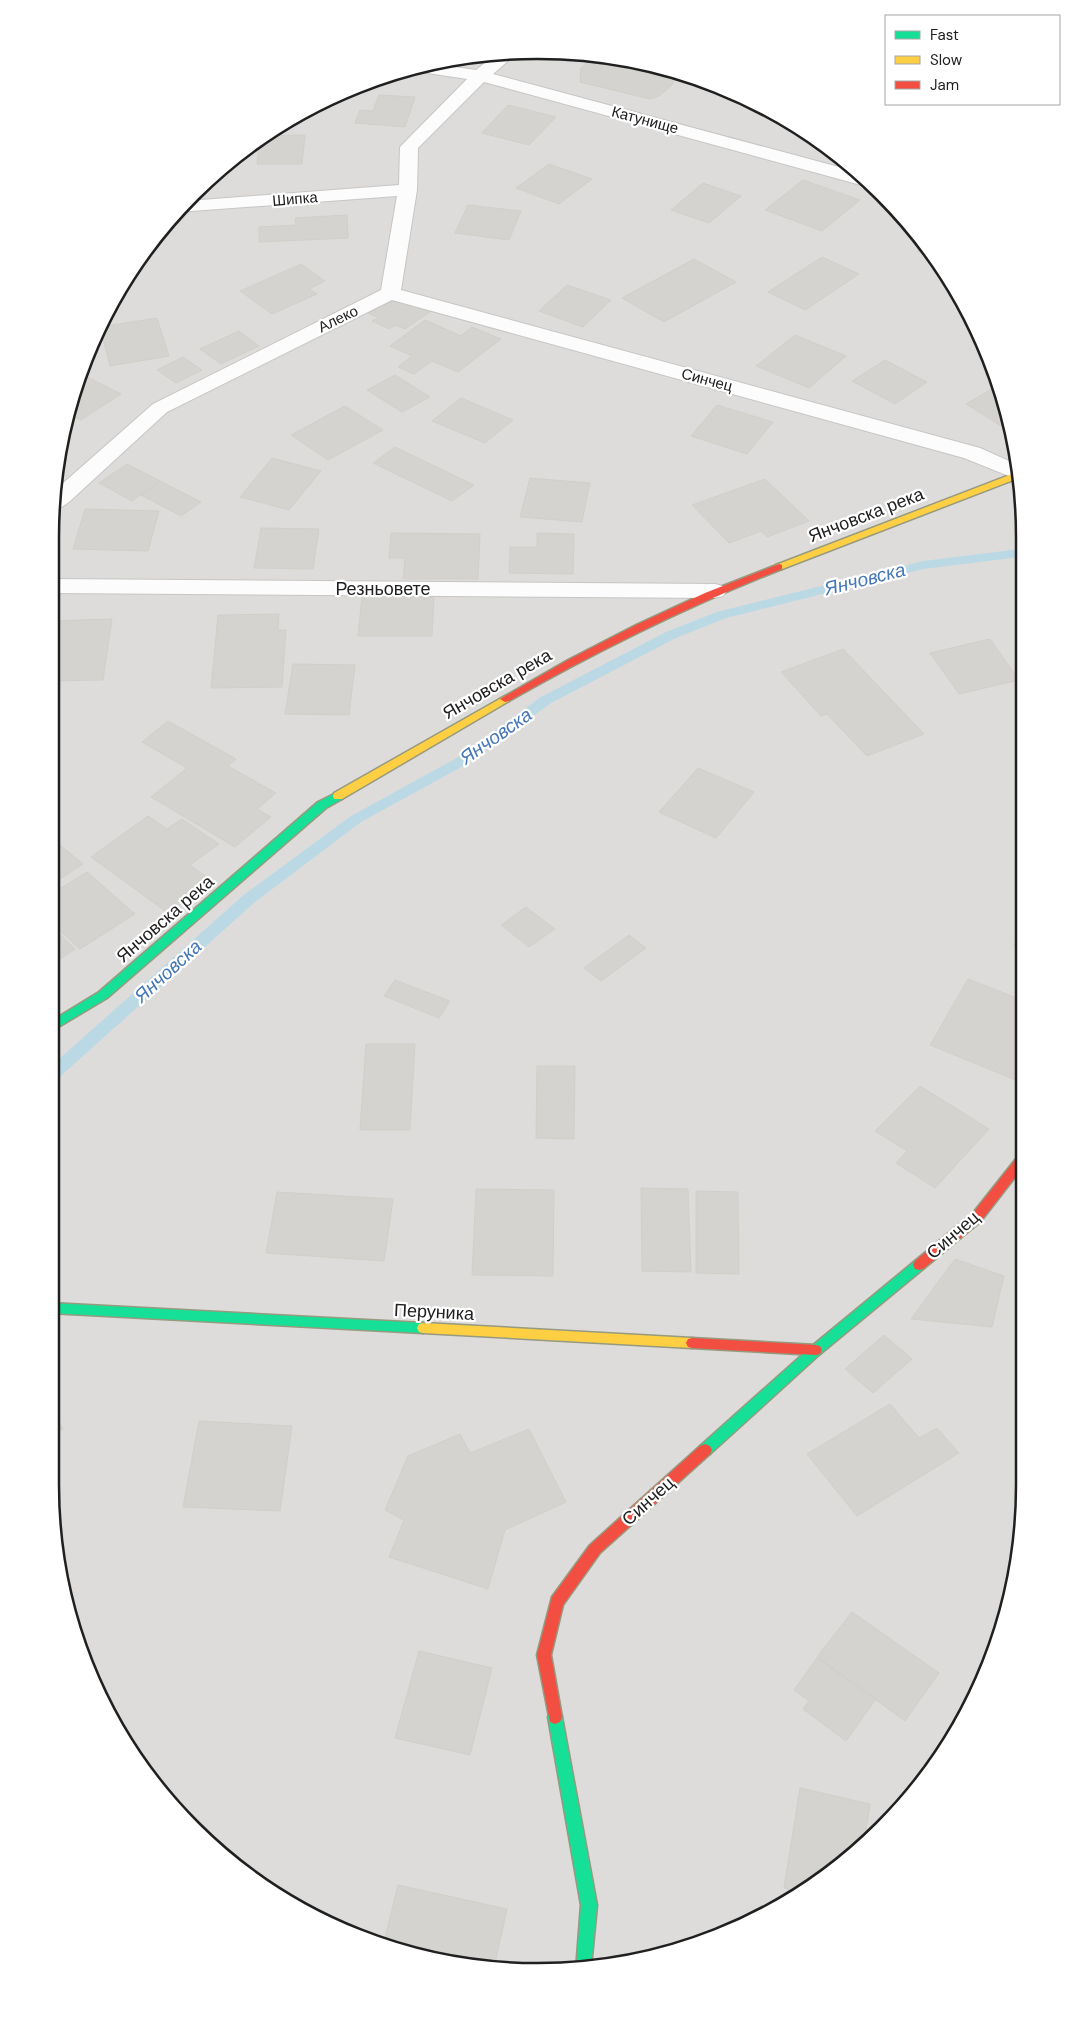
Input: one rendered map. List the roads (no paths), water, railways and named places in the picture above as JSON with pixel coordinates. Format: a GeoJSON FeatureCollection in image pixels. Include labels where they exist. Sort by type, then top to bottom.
{"type":"FeatureCollection","features":[{"type":"Feature","properties":{"kind":"street"},"geometry":{"type":"LineString","coordinates":[[390,293],[408,190],[409,147],[480,76],[499,61]]}},
{"type":"Feature","properties":{"kind":"street","name":"Катунище"},"geometry":{"type":"LineString","coordinates":[[437,70],[480,76],[851,176]]}},
{"type":"Feature","properties":{"kind":"street","name":"Шипка"},"geometry":{"type":"LineString","coordinates":[[191,207],[408,190]]}},
{"type":"Feature","properties":{"kind":"street","name":"Синчец"},"geometry":{"type":"LineString","coordinates":[[390,293],[972,453],[1011,470]]}},
{"type":"Feature","properties":{"kind":"street","name":"Алеко"},"geometry":{"type":"LineString","coordinates":[[61,497],[160,408],[390,293]]}},
{"type":"Feature","properties":{"kind":"street","name":"Янчовска река"},"geometry":{"type":"LineString","coordinates":[[59,1023],[103,996],[322,805],[552,672],[715,591],[1012,477]]}},
{"type":"Feature","properties":{"kind":"street","name":"Резньовете"},"geometry":{"type":"LineString","coordinates":[[59,586],[715,591]]}},
{"type":"Feature","properties":{"kind":"street","name":"Синчец"},"geometry":{"type":"LineString","coordinates":[[584,1961],[589,1905],[544,1654],[557,1602],[595,1549],[816,1350],[977,1217],[1016,1167]]}},
{"type":"Feature","properties":{"kind":"street","name":"Перуника"},"geometry":{"type":"LineString","coordinates":[[59,1308],[816,1350]]}},
{"type":"Feature","properties":{"kind":"waterway","name":"Янчовска"},"geometry":{"type":"LineString","coordinates":[[59,1069],[250,898],[356,819],[460,762],[546,700],[671,635],[722,615],[923,565],[1016,554]]}}]}
